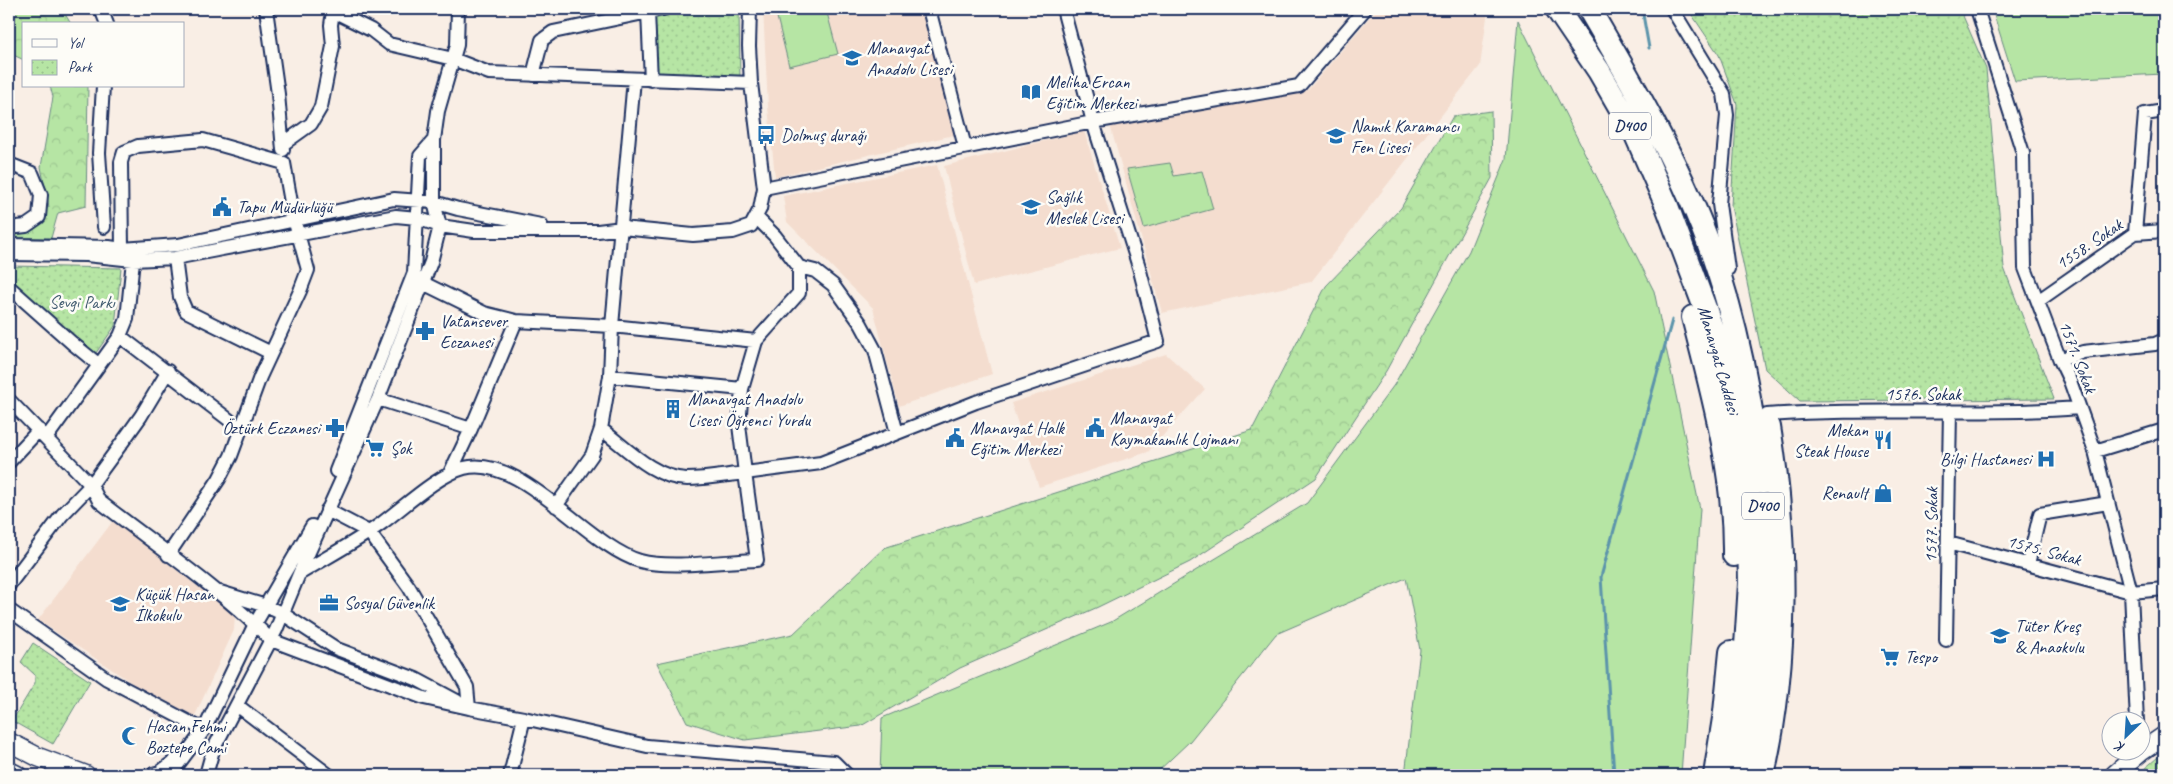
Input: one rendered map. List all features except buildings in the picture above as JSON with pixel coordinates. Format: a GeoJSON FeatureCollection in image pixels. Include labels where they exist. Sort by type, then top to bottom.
{"type":"FeatureCollection","features":[{"type":"Feature","properties":{"kind":"highway","name":"Manavgat Caddesi"},"geometry":{"type":"LineString","coordinates":[[1557,9],[1599,71],[1636,135],[1667,206],[1732,390],[1748,494],[1750,583],[1742,709],[1731,775]]}},
{"type":"Feature","properties":{"kind":"highway","name":"Manavgat Caddesi"},"geometry":{"type":"LineString","coordinates":[[1589,9],[1656,127],[1708,243],[1727,305],[1751,401],[1763,493],[1766,586],[1758,715],[1748,775]]}},
{"type":"Feature","properties":{"kind":"highway"},"geometry":{"type":"LineString","coordinates":[[1708,243],[1728,270],[1767,415],[1777,474],[1781,537],[1782,617],[1770,746],[1763,775]]}},
{"type":"Feature","properties":{"kind":"highway"},"geometry":{"type":"LineString","coordinates":[[1685,254],[1690,304],[1720,422],[1729,483],[1734,543],[1734,623],[1725,712],[1715,775]]}},
{"type":"Feature","properties":{"kind":"main road"},"geometry":{"type":"LineString","coordinates":[[2150,743],[2164,736]]}},
{"type":"Feature","properties":{"kind":"main road"},"geometry":{"type":"LineString","coordinates":[[9,742],[38,757],[86,775]]}},
{"type":"Feature","properties":{"kind":"main road"},"geometry":{"type":"LineString","coordinates":[[2114,775],[2127,762]]}},
{"type":"Feature","properties":{"kind":"main road"},"geometry":{"type":"LineString","coordinates":[[9,771],[16,775]]}},
{"type":"Feature","properties":{"kind":"street"},"geometry":{"type":"LineString","coordinates":[[102,9],[106,22]]}},
{"type":"Feature","properties":{"kind":"street"},"geometry":{"type":"LineString","coordinates":[[168,555],[219,479],[231,456],[271,352],[308,270],[294,219],[284,163],[278,94],[266,9]]}},
{"type":"Feature","properties":{"kind":"street"},"geometry":{"type":"LineString","coordinates":[[206,775],[213,750],[238,706],[271,640],[327,510],[378,399],[421,282],[431,262],[440,226],[434,202],[434,140],[438,111],[457,45],[458,9]]}},
{"type":"Feature","properties":{"kind":"street"},"geometry":{"type":"LineString","coordinates":[[533,75],[542,40],[553,32],[663,9]]}},
{"type":"Feature","properties":{"kind":"street"},"geometry":{"type":"LineString","coordinates":[[9,254],[86,255],[133,260],[175,258],[396,216],[416,218],[440,226],[474,230],[598,231],[622,228],[701,235],[733,232],[751,226],[760,209],[764,188],[751,83],[750,9]]}},
{"type":"Feature","properties":{"kind":"street"},"geometry":{"type":"LineString","coordinates":[[929,9],[965,147]]}},
{"type":"Feature","properties":{"kind":"street"},"geometry":{"type":"LineString","coordinates":[[601,429],[647,464],[664,474],[685,479],[821,463],[976,402],[1158,341],[1138,268],[1093,122],[1063,9]]}},
{"type":"Feature","properties":{"kind":"street"},"geometry":{"type":"LineString","coordinates":[[764,188],[1093,122],[1299,86],[1365,9]]}},
{"type":"Feature","properties":{"kind":"street"},"geometry":{"type":"LineString","coordinates":[[1672,9],[1724,94],[1727,115],[1719,204],[1728,270]]}},
{"type":"Feature","properties":{"kind":"street","name":"1571. Sokak"},"geometry":{"type":"LineString","coordinates":[[1977,9],[2023,153],[2026,268],[2095,450],[2131,592],[2137,712]]}},
{"type":"Feature","properties":{"kind":"street"},"geometry":{"type":"LineString","coordinates":[[283,144],[311,124],[321,107],[333,46],[331,25],[334,10],[371,30],[389,44],[453,59],[489,73],[751,83]]}},
{"type":"Feature","properties":{"kind":"street"},"geometry":{"type":"LineString","coordinates":[[648,12],[651,80]]}},
{"type":"Feature","properties":{"kind":"street"},"geometry":{"type":"LineString","coordinates":[[556,506],[592,455],[601,429],[610,376],[612,326],[634,79]]}},
{"type":"Feature","properties":{"kind":"street"},"geometry":{"type":"LineString","coordinates":[[103,88],[99,153],[104,227]]}},
{"type":"Feature","properties":{"kind":"street"},"geometry":{"type":"LineString","coordinates":[[2135,233],[2145,114],[2164,111]]}},
{"type":"Feature","properties":{"kind":"street"},"geometry":{"type":"LineString","coordinates":[[122,249],[121,162],[124,152],[138,146],[203,140],[284,163]]}},
{"type":"Feature","properties":{"kind":"street"},"geometry":{"type":"LineString","coordinates":[[170,775],[194,746],[204,730],[255,624],[310,531],[324,501],[414,273],[420,156],[434,140]]}},
{"type":"Feature","properties":{"kind":"street"},"geometry":{"type":"LineString","coordinates":[[9,164],[32,173],[42,195],[39,216],[26,226],[9,228]]}},
{"type":"Feature","properties":{"kind":"street"},"geometry":{"type":"LineString","coordinates":[[9,245],[109,247],[122,249],[178,245],[394,199],[434,202],[458,209],[533,224],[598,231]]}},
{"type":"Feature","properties":{"kind":"street"},"geometry":{"type":"LineString","coordinates":[[299,574],[369,532],[450,472],[478,466],[491,468],[521,481],[610,544],[640,561],[661,564],[757,560],[739,425],[742,389],[756,341],[799,293],[799,267],[775,236],[756,217]]}},
{"type":"Feature","properties":{"kind":"street","name":"1558. Sokak"},"geometry":{"type":"LineString","coordinates":[[2038,301],[2135,233],[2164,231]]}},
{"type":"Feature","properties":{"kind":"street"},"geometry":{"type":"LineString","coordinates":[[175,258],[180,297],[186,311],[271,352]]}},
{"type":"Feature","properties":{"kind":"street"},"geometry":{"type":"LineString","coordinates":[[9,462],[43,434],[120,336],[127,319],[133,260]]}},
{"type":"Feature","properties":{"kind":"street"},"geometry":{"type":"LineString","coordinates":[[799,267],[815,271],[833,285],[861,324],[875,350],[898,433]]}},
{"type":"Feature","properties":{"kind":"street"},"geometry":{"type":"LineString","coordinates":[[421,282],[484,313],[516,321],[612,326],[756,341]]}},
{"type":"Feature","properties":{"kind":"street"},"geometry":{"type":"LineString","coordinates":[[9,287],[99,365]]}},
{"type":"Feature","properties":{"kind":"street"},"geometry":{"type":"LineString","coordinates":[[450,472],[471,429],[516,321]]}},
{"type":"Feature","properties":{"kind":"street"},"geometry":{"type":"LineString","coordinates":[[120,336],[168,371],[241,429]]}},
{"type":"Feature","properties":{"kind":"street"},"geometry":{"type":"LineString","coordinates":[[2060,360],[2083,352],[2155,344],[2164,340]]}},
{"type":"Feature","properties":{"kind":"street"},"geometry":{"type":"LineString","coordinates":[[9,585],[62,515],[90,484],[141,416],[168,371]]}},
{"type":"Feature","properties":{"kind":"street"},"geometry":{"type":"LineString","coordinates":[[610,376],[742,389]]}},
{"type":"Feature","properties":{"kind":"street"},"geometry":{"type":"LineString","coordinates":[[378,399],[471,429]]}},
{"type":"Feature","properties":{"kind":"street"},"geometry":{"type":"LineString","coordinates":[[9,400],[90,484],[99,501],[213,590],[255,624],[271,640],[424,698],[647,746],[834,762],[847,775]]}},
{"type":"Feature","properties":{"kind":"street","name":"1576. Sokak"},"geometry":{"type":"LineString","coordinates":[[1767,415],[1820,411],[2044,410],[2079,408]]}},
{"type":"Feature","properties":{"kind":"street","name":"1577. Sokak"},"geometry":{"type":"LineString","coordinates":[[1946,640],[1950,411]]}},
{"type":"Feature","properties":{"kind":"street"},"geometry":{"type":"LineString","coordinates":[[2095,450],[2164,430]]}},
{"type":"Feature","properties":{"kind":"street"},"geometry":{"type":"LineString","coordinates":[[2028,564],[2040,514],[2108,503]]}},
{"type":"Feature","properties":{"kind":"street"},"geometry":{"type":"LineString","coordinates":[[327,510],[369,532],[409,587],[467,687],[469,708]]}},
{"type":"Feature","properties":{"kind":"street","name":"1575. Sokak"},"geometry":{"type":"LineString","coordinates":[[1948,543],[2131,592]]}},
{"type":"Feature","properties":{"kind":"street"},"geometry":{"type":"LineString","coordinates":[[2131,592],[2164,589]]}},
{"type":"Feature","properties":{"kind":"street"},"geometry":{"type":"LineString","coordinates":[[213,590],[266,606],[283,614],[337,649],[416,679],[469,708]]}},
{"type":"Feature","properties":{"kind":"street"},"geometry":{"type":"LineString","coordinates":[[9,610],[107,679],[204,730]]}},
{"type":"Feature","properties":{"kind":"street"},"geometry":{"type":"LineString","coordinates":[[238,706],[329,775]]}},
{"type":"Feature","properties":{"kind":"street"},"geometry":{"type":"LineString","coordinates":[[510,775],[524,718]]}},
{"type":"Feature","properties":{"kind":"street"},"geometry":{"type":"LineString","coordinates":[[150,775],[160,772],[194,746]]}},
{"type":"Feature","properties":{"kind":"shaded area","name":"Manavgat Anadolu Lisesi"},"geometry":{"type":"Polygon","coordinates":[[[763,9],[924,9],[958,134],[775,177],[768,107],[763,9]]]}},
{"type":"Feature","properties":{"kind":"shaded area"},"geometry":{"type":"Polygon","coordinates":[[[1377,9],[1488,10],[1480,66],[1311,282],[1162,313],[1110,125],[1308,90],[1377,9]]]}},
{"type":"Feature","properties":{"kind":"shaded area","name":"Sağlık Meslek Lisesi"},"geometry":{"type":"Polygon","coordinates":[[[1084,131],[1120,248],[974,285],[944,166],[1084,131]]]}},
{"type":"Feature","properties":{"kind":"shaded area"},"geometry":{"type":"Polygon","coordinates":[[[937,165],[992,374],[899,406],[873,308],[787,222],[783,196],[937,165]]]}},
{"type":"Feature","properties":{"kind":"shaded area","name":"Manavgat Kaymakamlık Lojmanı"},"geometry":{"type":"Polygon","coordinates":[[[1166,354],[1205,389],[1148,452],[1039,487],[1011,403],[1166,354]]]}},
{"type":"Feature","properties":{"kind":"shaded area","name":"Küçük Hasan İlkokulu"},"geometry":{"type":"Polygon","coordinates":[[[113,521],[235,615],[234,630],[194,718],[141,689],[38,620],[113,521]]]}},
{"type":"Feature","properties":{"kind":"green space"},"geometry":{"type":"Polygon","coordinates":[[[9,9],[62,9],[70,22],[22,22],[22,59],[9,53],[9,9]]]}},
{"type":"Feature","properties":{"kind":"green space"},"geometry":{"type":"Polygon","coordinates":[[[686,9],[739,9],[740,78],[656,73],[652,17],[686,9]]]}},
{"type":"Feature","properties":{"kind":"green space"},"geometry":{"type":"Polygon","coordinates":[[[775,9],[826,9],[838,54],[789,66],[775,9]]]}},
{"type":"Feature","properties":{"kind":"green space"},"geometry":{"type":"Polygon","coordinates":[[[1688,9],[1960,9],[1986,69],[2004,268],[2054,399],[1800,401],[1765,369],[1731,206],[1737,104],[1719,55],[1688,9]]]}},
{"type":"Feature","properties":{"kind":"green space"},"geometry":{"type":"Polygon","coordinates":[[[1992,9],[2164,9],[2164,74],[2015,81],[1992,9]]]}},
{"type":"Feature","properties":{"kind":"green space"},"geometry":{"type":"Polygon","coordinates":[[[1518,20],[1654,291],[1700,509],[1681,775],[1405,775],[1420,650],[1406,578],[1276,634],[1190,741],[1154,775],[880,775],[882,718],[1111,622],[1307,503],[1394,385],[1469,251],[1506,159],[1518,20]]]}},
{"type":"Feature","properties":{"kind":"green space"},"geometry":{"type":"Polygon","coordinates":[[[51,88],[88,88],[86,206],[58,213],[51,238],[9,237],[9,228],[49,207],[41,167],[53,97],[51,88]]]}},
{"type":"Feature","properties":{"kind":"green space"},"geometry":{"type":"Polygon","coordinates":[[[1491,111],[1492,178],[1386,371],[1316,478],[1190,562],[1098,607],[960,668],[861,726],[745,740],[687,722],[657,663],[793,634],[884,548],[1252,430],[1326,286],[1401,208],[1453,116],[1491,111]]]}},
{"type":"Feature","properties":{"kind":"green space"},"geometry":{"type":"Polygon","coordinates":[[[1170,163],[1174,176],[1202,171],[1213,209],[1144,228],[1127,169],[1170,163]]]}},
{"type":"Feature","properties":{"kind":"green space","name":"Sevgi Parkı"},"geometry":{"type":"Polygon","coordinates":[[[9,266],[121,268],[115,326],[93,357],[9,282],[9,266]]]}},
{"type":"Feature","properties":{"kind":"green space"},"geometry":{"type":"Polygon","coordinates":[[[33,643],[90,681],[53,744],[12,721],[35,683],[35,675],[21,662],[33,643]]]}},
{"type":"Feature","properties":{"kind":"green space"},"geometry":{"type":"Polygon","coordinates":[[[2164,752],[2164,775],[2137,775],[2164,752]]]}},
{"type":"Feature","properties":{"kind":"waterway"},"geometry":{"type":"LineString","coordinates":[[1642,9],[1649,48]]}},
{"type":"Feature","properties":{"kind":"waterway"},"geometry":{"type":"LineString","coordinates":[[1614,775],[1601,577],[1672,320]]}},
{"type":"Feature","properties":{"kind":"place","name":"Manavgat Anadolu Lisesi"},"geometry":{"type":"Point","coordinates":[852,58]}},
{"type":"Feature","properties":{"kind":"place","name":"Meliha Ercan Eğitim Merkezi"},"geometry":{"type":"Point","coordinates":[1031,92]}},
{"type":"Feature","properties":{"kind":"place","name":"Dolmuş durağı"},"geometry":{"type":"Point","coordinates":[766,135]}},
{"type":"Feature","properties":{"kind":"place","name":"Namık Karamancı Fen Lisesi"},"geometry":{"type":"Point","coordinates":[1336,136]}},
{"type":"Feature","properties":{"kind":"place","name":"Tapu Müdürlüğü"},"geometry":{"type":"Point","coordinates":[222,207]}},
{"type":"Feature","properties":{"kind":"place","name":"Sağlık Meslek Lisesi"},"geometry":{"type":"Point","coordinates":[1031,207]}},
{"type":"Feature","properties":{"kind":"place","name":"Vatansever Eczanesi"},"geometry":{"type":"Point","coordinates":[425,331]}},
{"type":"Feature","properties":{"kind":"place","name":"Manavgat Anadolu Lisesi Öğrenci Yurdu"},"geometry":{"type":"Point","coordinates":[673,409]}},
{"type":"Feature","properties":{"kind":"place","name":"Öztürk Eczanesi"},"geometry":{"type":"Point","coordinates":[335,428]}},
{"type":"Feature","properties":{"kind":"place","name":"Manavgat Kaymakamlık Lojmanı"},"geometry":{"type":"Point","coordinates":[1095,428]}},
{"type":"Feature","properties":{"kind":"place","name":"Manavgat Halk Eğitim Merkezi"},"geometry":{"type":"Point","coordinates":[955,438]}},
{"type":"Feature","properties":{"kind":"place","name":"Mekan Steak House"},"geometry":{"type":"Point","coordinates":[1883,440]}},
{"type":"Feature","properties":{"kind":"place","name":"Şok"},"geometry":{"type":"Point","coordinates":[375,448]}},
{"type":"Feature","properties":{"kind":"place","name":"Bilgi Hastanesi"},"geometry":{"type":"Point","coordinates":[2046,459]}},
{"type":"Feature","properties":{"kind":"place","name":"Renault"},"geometry":{"type":"Point","coordinates":[1883,493]}},
{"type":"Feature","properties":{"kind":"place","name":"Sosyal Güvenlik"},"geometry":{"type":"Point","coordinates":[329,603]}},
{"type":"Feature","properties":{"kind":"place","name":"Küçük Hasan İlkokulu"},"geometry":{"type":"Point","coordinates":[120,604]}},
{"type":"Feature","properties":{"kind":"place","name":"Tüter Kreş & Anaokulu"},"geometry":{"type":"Point","coordinates":[2000,636]}},
{"type":"Feature","properties":{"kind":"place","name":"Tespo"},"geometry":{"type":"Point","coordinates":[1890,657]}},
{"type":"Feature","properties":{"kind":"place","name":"Hasan Fehmi Boztepe Cami"},"geometry":{"type":"Point","coordinates":[131,736]}}]}
